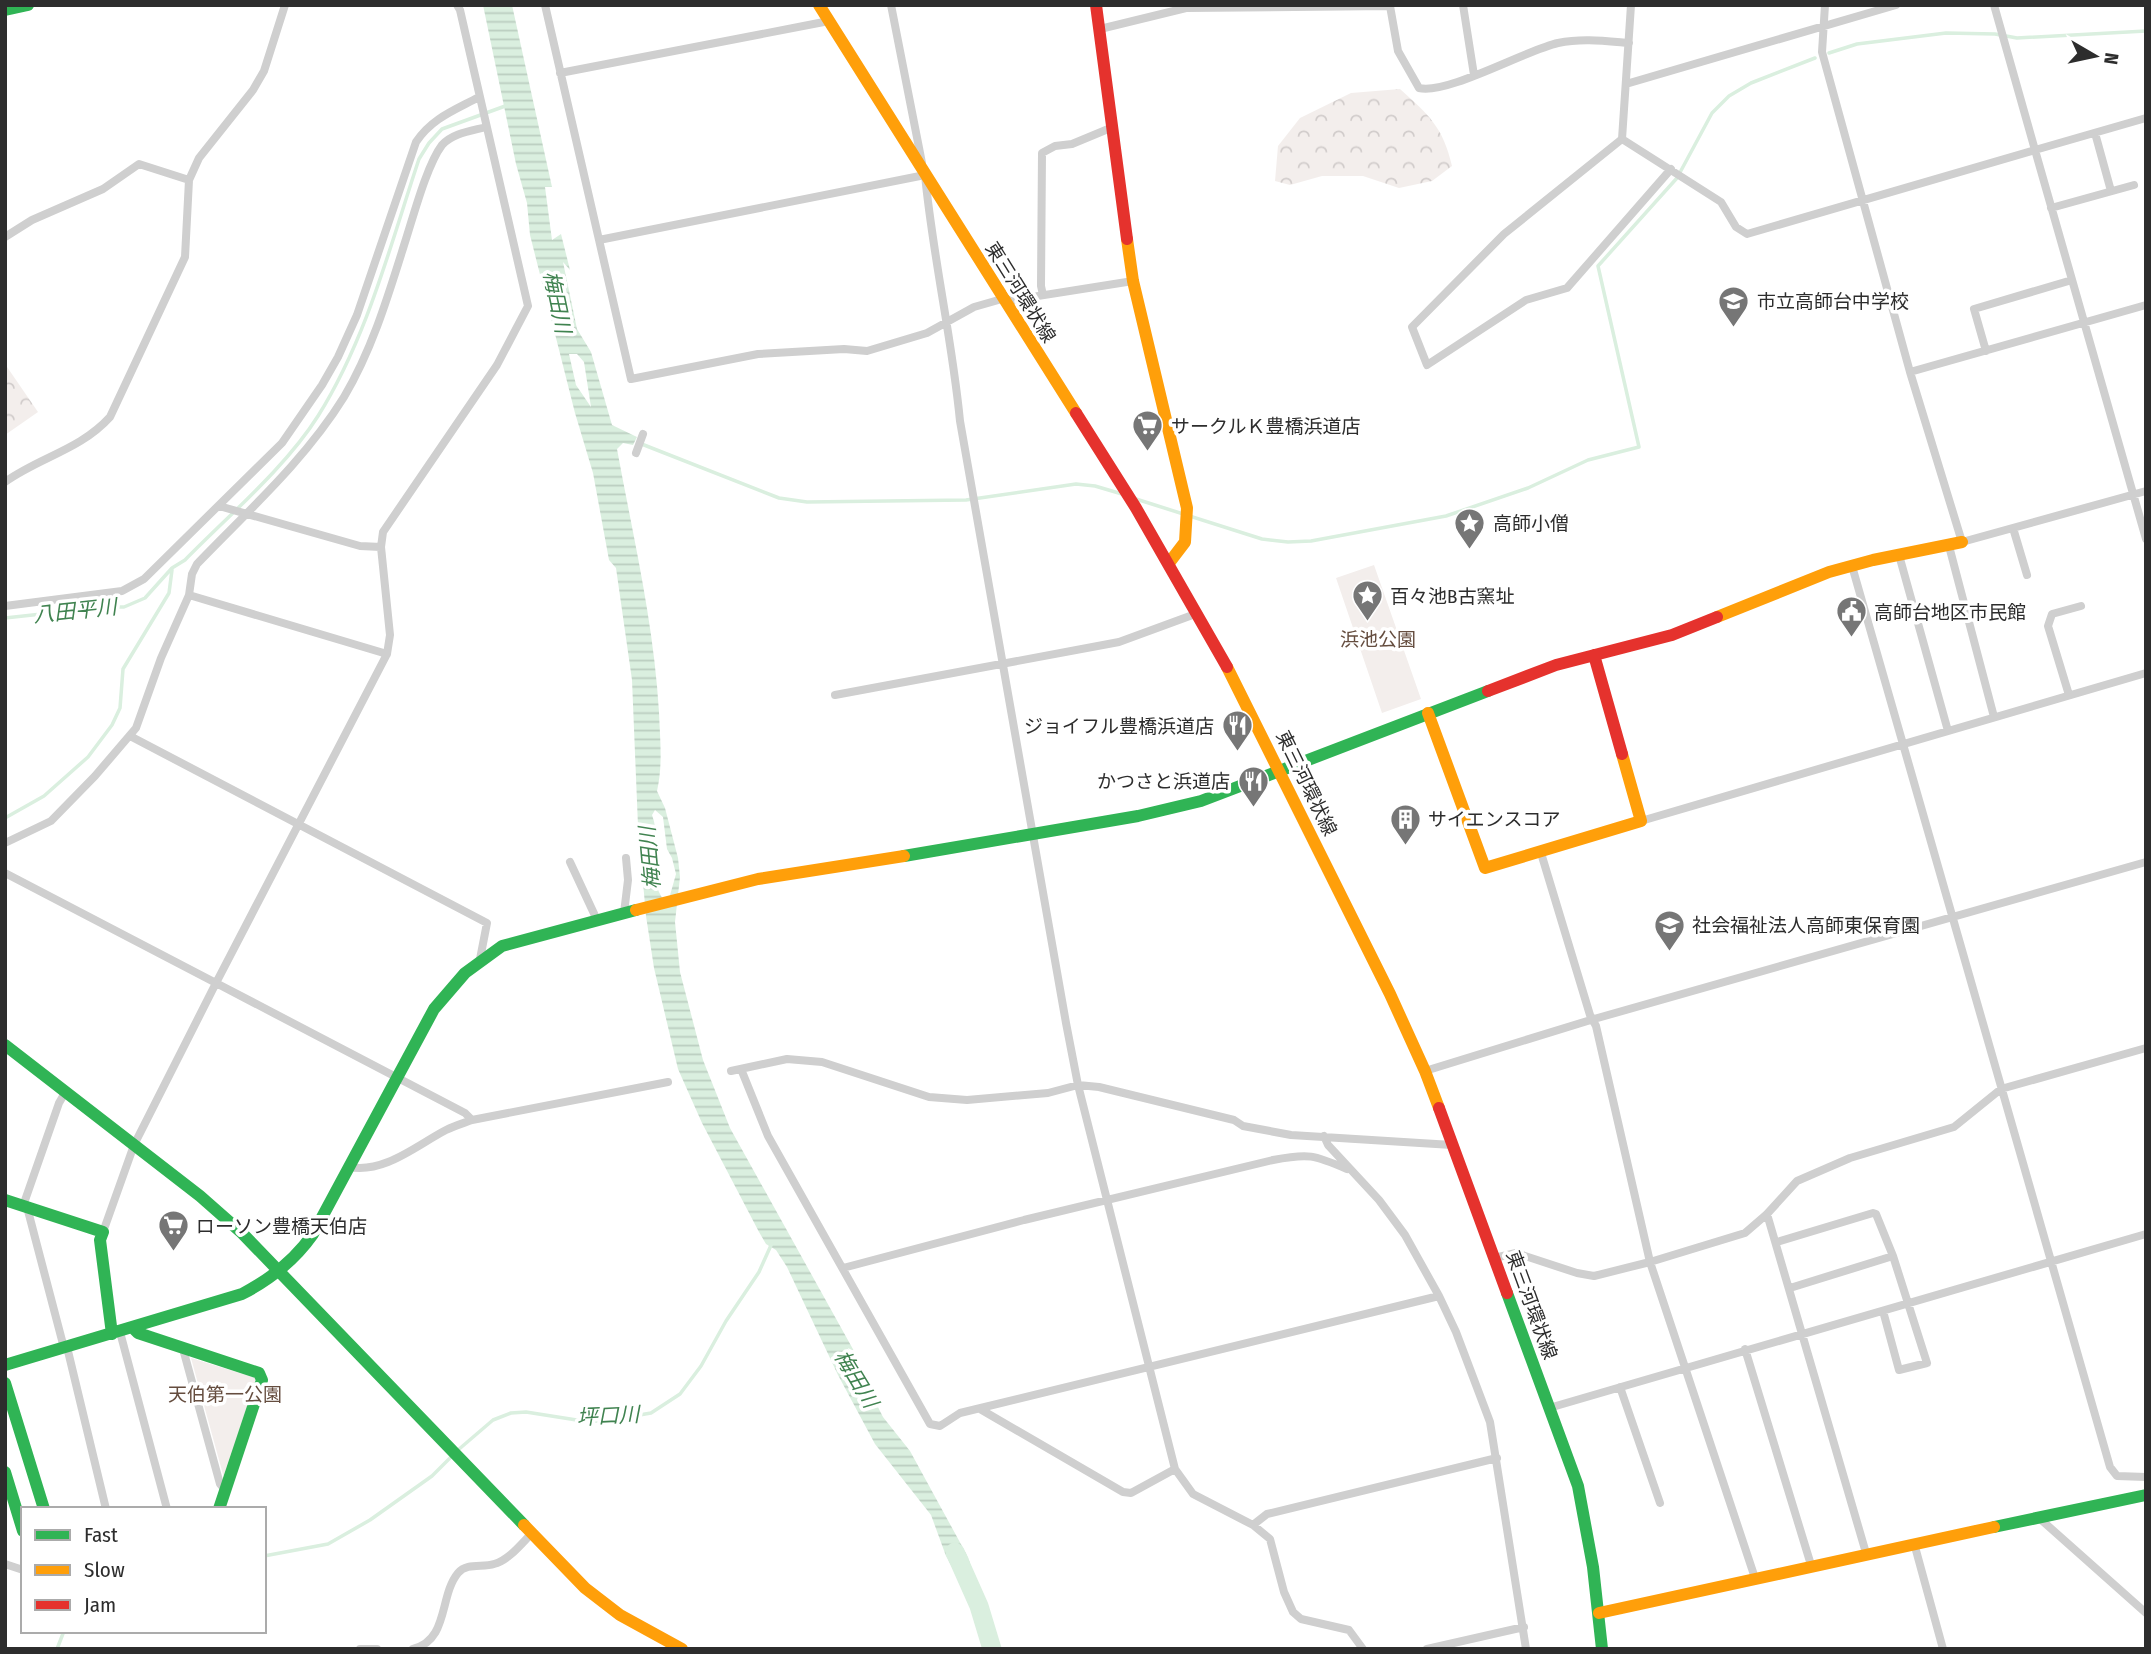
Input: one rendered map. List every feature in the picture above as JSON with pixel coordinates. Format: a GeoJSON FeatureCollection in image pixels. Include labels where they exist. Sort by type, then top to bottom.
{"type":"FeatureCollection","features":[{"type":"Feature","properties":{"kind":"street"},"geometry":{"type":"LineString","coordinates":[[5,482],[63,453],[99,429],[110,417],[185,257],[189,180],[198,158],[253,90],[264,71],[285,5]]}},
{"type":"Feature","properties":{"kind":"street"},"geometry":{"type":"LineString","coordinates":[[166,1507],[100,1240],[134,1145],[387,654],[390,635],[381,547],[383,532],[496,365],[528,306],[457,5]]}},
{"type":"Feature","properties":{"kind":"street"},"geometry":{"type":"LineString","coordinates":[[545,5],[631,379],[758,354],[844,349],[867,351],[927,333],[974,307],[1002,299],[1013,300],[1133,281]]}},
{"type":"Feature","properties":{"kind":"street","name":"東三河環状線"},"geometry":{"type":"LineString","coordinates":[[819,5],[1136,508],[1198,613],[1233,677],[1390,994],[1425,1071],[1578,1486],[1599,1613],[1602,1649]]}},
{"type":"Feature","properties":{"kind":"street"},"geometry":{"type":"LineString","coordinates":[[891,5],[925,175],[929,220],[947,322],[960,421],[1079,1085],[1175,1469],[1182,1482],[1193,1493],[1253,1525],[1270,1539],[1284,1592],[1293,1612],[1300,1619],[1349,1630],[1363,1649]]}},
{"type":"Feature","properties":{"kind":"street"},"geometry":{"type":"LineString","coordinates":[[1096,5],[1133,281],[1187,508],[1185,542],[1169,563]]}},
{"type":"Feature","properties":{"kind":"street"},"geometry":{"type":"LineString","coordinates":[[1463,5],[1474,75]]}},
{"type":"Feature","properties":{"kind":"street"},"geometry":{"type":"LineString","coordinates":[[1632,5],[1622,139],[1504,234],[1412,327],[1427,365],[1526,300],[1567,288],[1671,169]]}},
{"type":"Feature","properties":{"kind":"street"},"geometry":{"type":"LineString","coordinates":[[1825,5],[1822,52],[1955,544],[1994,717]]}},
{"type":"Feature","properties":{"kind":"street"},"geometry":{"type":"LineString","coordinates":[[1626,84],[1896,5]]}},
{"type":"Feature","properties":{"kind":"street"},"geometry":{"type":"LineString","coordinates":[[1994,5],[2146,539]]}},
{"type":"Feature","properties":{"kind":"street"},"geometry":{"type":"LineString","coordinates":[[5,10],[22,6]]}},
{"type":"Feature","properties":{"kind":"street"},"geometry":{"type":"LineString","coordinates":[[1100,29],[1186,8],[1390,6],[1398,51],[1419,88],[1428,90],[1557,43],[1584,40],[1629,43]]}},
{"type":"Feature","properties":{"kind":"street"},"geometry":{"type":"LineString","coordinates":[[560,73],[829,21]]}},
{"type":"Feature","properties":{"kind":"street"},"geometry":{"type":"LineString","coordinates":[[5,606],[122,591],[133,586],[144,579],[282,443],[338,357],[356,314],[416,142],[425,128],[435,120],[479,97]]}},
{"type":"Feature","properties":{"kind":"street"},"geometry":{"type":"LineString","coordinates":[[1622,139],[1721,202],[1736,228],[1747,234],[2146,118]]}},
{"type":"Feature","properties":{"kind":"street"},"geometry":{"type":"LineString","coordinates":[[5,843],[51,821],[95,776],[136,727],[161,658],[189,595],[192,573],[197,564],[292,466],[325,427],[364,360],[389,295],[413,216],[434,160],[443,144],[484,119]]}},
{"type":"Feature","properties":{"kind":"street"},"geometry":{"type":"LineString","coordinates":[[1043,295],[1042,153],[1055,146],[1072,144],[1113,127]]}},
{"type":"Feature","properties":{"kind":"street"},"geometry":{"type":"LineString","coordinates":[[2095,133],[2111,191]]}},
{"type":"Feature","properties":{"kind":"street"},"geometry":{"type":"LineString","coordinates":[[5,237],[32,220],[103,189],[139,164],[189,180]]}},
{"type":"Feature","properties":{"kind":"street"},"geometry":{"type":"LineString","coordinates":[[599,240],[925,175]]}},
{"type":"Feature","properties":{"kind":"street"},"geometry":{"type":"LineString","coordinates":[[2052,208],[2134,185]]}},
{"type":"Feature","properties":{"kind":"street"},"geometry":{"type":"LineString","coordinates":[[1986,351],[1974,309],[2072,280]]}},
{"type":"Feature","properties":{"kind":"street"},"geometry":{"type":"LineString","coordinates":[[1910,372],[2146,305]]}},
{"type":"Feature","properties":{"kind":"street"},"geometry":{"type":"LineString","coordinates":[[636,453],[643,434]]}},
{"type":"Feature","properties":{"kind":"street"},"geometry":{"type":"LineString","coordinates":[[5,1365],[242,1294],[279,1272],[297,1256],[313,1234],[439,1001],[460,976],[480,959],[502,946],[758,879],[1033,835],[1201,801],[1533,673],[1672,635],[1784,589],[1852,566],[1955,544],[2146,491]]}},
{"type":"Feature","properties":{"kind":"street"},"geometry":{"type":"LineString","coordinates":[[219,506],[360,546],[381,547]]}},
{"type":"Feature","properties":{"kind":"street"},"geometry":{"type":"LineString","coordinates":[[2013,528],[2027,575]]}},
{"type":"Feature","properties":{"kind":"street"},"geometry":{"type":"LineString","coordinates":[[1899,555],[1948,731]]}},
{"type":"Feature","properties":{"kind":"street"},"geometry":{"type":"LineString","coordinates":[[1852,566],[2110,1467],[2116,1476],[2146,1477]]}},
{"type":"Feature","properties":{"kind":"street"},"geometry":{"type":"LineString","coordinates":[[189,595],[387,654]]}},
{"type":"Feature","properties":{"kind":"street"},"geometry":{"type":"LineString","coordinates":[[2069,695],[2048,626],[2052,614],[2081,606]]}},
{"type":"Feature","properties":{"kind":"street"},"geometry":{"type":"LineString","coordinates":[[835,695],[1119,642],[1198,613]]}},
{"type":"Feature","properties":{"kind":"street"},"geometry":{"type":"LineString","coordinates":[[1594,655],[1641,821]]}},
{"type":"Feature","properties":{"kind":"street"},"geometry":{"type":"LineString","coordinates":[[1429,713],[1486,868],[2146,673]]}},
{"type":"Feature","properties":{"kind":"street"},"geometry":{"type":"LineString","coordinates":[[130,736],[487,923],[480,959]]}},
{"type":"Feature","properties":{"kind":"street"},"geometry":{"type":"LineString","coordinates":[[1541,853],[1590,1014],[1594,1019],[1650,1262],[1755,1578]]}},
{"type":"Feature","properties":{"kind":"street"},"geometry":{"type":"LineString","coordinates":[[624,913],[628,880],[626,858]]}},
{"type":"Feature","properties":{"kind":"street"},"geometry":{"type":"LineString","coordinates":[[570,862],[597,920]]}},
{"type":"Feature","properties":{"kind":"street"},"geometry":{"type":"LineString","coordinates":[[1425,1071],[1594,1019],[2146,862]]}},
{"type":"Feature","properties":{"kind":"street"},"geometry":{"type":"LineString","coordinates":[[5,873],[465,1113],[472,1120]]}},
{"type":"Feature","properties":{"kind":"street"},"geometry":{"type":"LineString","coordinates":[[5,1045],[200,1196],[242,1233],[585,1588],[620,1615],[682,1649]]}},
{"type":"Feature","properties":{"kind":"street"},"geometry":{"type":"LineString","coordinates":[[1494,1258],[1516,1253],[1594,1276],[1745,1233],[1767,1214],[1797,1181],[1850,1158],[1954,1127],[2001,1089],[2146,1048]]}},
{"type":"Feature","properties":{"kind":"street"},"geometry":{"type":"LineString","coordinates":[[731,1071],[787,1059],[822,1062],[929,1097],[967,1100],[1048,1093],[1079,1085],[1099,1087],[1234,1120],[1243,1126],[1291,1135],[1452,1146]]}},
{"type":"Feature","properties":{"kind":"street"},"geometry":{"type":"LineString","coordinates":[[741,1069],[768,1136],[930,1424],[940,1426],[960,1413],[1439,1296]]}},
{"type":"Feature","properties":{"kind":"street"},"geometry":{"type":"LineString","coordinates":[[349,1167],[356,1169],[393,1161],[448,1129],[472,1120],[668,1082]]}},
{"type":"Feature","properties":{"kind":"street"},"geometry":{"type":"LineString","coordinates":[[66,1091],[59,1103],[25,1206],[66,1348],[106,1507]]}},
{"type":"Feature","properties":{"kind":"street"},"geometry":{"type":"LineString","coordinates":[[1324,1136],[1328,1145],[1380,1200],[1405,1235],[1456,1332],[1490,1422],[1524,1627],[1525,1649]]}},
{"type":"Feature","properties":{"kind":"street"},"geometry":{"type":"LineString","coordinates":[[843,1268],[1024,1220],[1304,1154],[1318,1156],[1353,1172]]}},
{"type":"Feature","properties":{"kind":"street"},"geometry":{"type":"LineString","coordinates":[[5,1200],[103,1232]]}},
{"type":"Feature","properties":{"kind":"street"},"geometry":{"type":"LineString","coordinates":[[1767,1214],[1866,1553]]}},
{"type":"Feature","properties":{"kind":"street"},"geometry":{"type":"LineString","coordinates":[[1777,1242],[1876,1214],[1894,1256],[1927,1363],[1899,1370],[1882,1311]]}},
{"type":"Feature","properties":{"kind":"street"},"geometry":{"type":"LineString","coordinates":[[1549,1408],[2146,1234]]}},
{"type":"Feature","properties":{"kind":"street"},"geometry":{"type":"LineString","coordinates":[[1790,1288],[1894,1256]]}},
{"type":"Feature","properties":{"kind":"street"},"geometry":{"type":"LineString","coordinates":[[121,1331],[138,1333],[259,1373],[262,1380],[220,1507]]}},
{"type":"Feature","properties":{"kind":"street"},"geometry":{"type":"LineString","coordinates":[[183,1349],[220,1484],[226,1491]]}},
{"type":"Feature","properties":{"kind":"street"},"geometry":{"type":"LineString","coordinates":[[1745,1349],[1811,1565]]}},
{"type":"Feature","properties":{"kind":"street"},"geometry":{"type":"LineString","coordinates":[[5,1382],[43,1507]]}},
{"type":"Feature","properties":{"kind":"street"},"geometry":{"type":"LineString","coordinates":[[1620,1387],[1660,1503]]}},
{"type":"Feature","properties":{"kind":"street"},"geometry":{"type":"LineString","coordinates":[[979,1409],[1123,1492],[1130,1493],[1175,1469]]}},
{"type":"Feature","properties":{"kind":"street"},"geometry":{"type":"LineString","coordinates":[[1253,1525],[1267,1514],[1497,1458]]}},
{"type":"Feature","properties":{"kind":"street"},"geometry":{"type":"LineString","coordinates":[[5,1472],[9,1502],[21,1527]]}},
{"type":"Feature","properties":{"kind":"street"},"geometry":{"type":"LineString","coordinates":[[1599,1613],[1866,1553],[2146,1495]]}},
{"type":"Feature","properties":{"kind":"street"},"geometry":{"type":"LineString","coordinates":[[2038,1517],[2146,1613]]}},
{"type":"Feature","properties":{"kind":"street"},"geometry":{"type":"LineString","coordinates":[[413,1649],[430,1640],[439,1627],[453,1582],[460,1570],[495,1564],[532,1533]]}},
{"type":"Feature","properties":{"kind":"street"},"geometry":{"type":"LineString","coordinates":[[1914,1543],[1943,1649]]}},
{"type":"Feature","properties":{"kind":"street"},"geometry":{"type":"LineString","coordinates":[[1427,1649],[1524,1627]]}},
{"type":"Feature","properties":{"kind":"street"},"geometry":{"type":"LineString","coordinates":[[360,1649],[377,1649]]}},
{"type":"Feature","properties":{"kind":"green space"},"geometry":{"type":"Polygon","coordinates":[[[1400,89],[1434,123],[1444,141],[1452,166],[1432,181],[1399,188],[1363,176],[1322,176],[1290,185],[1275,181],[1278,146],[1300,118],[1351,93],[1400,89]]]}},
{"type":"Feature","properties":{"kind":"green space"},"geometry":{"type":"Polygon","coordinates":[[[5,364],[38,412],[5,435],[5,364]]]}},
{"type":"Feature","properties":{"kind":"green space","name":"浜池公園"},"geometry":{"type":"Polygon","coordinates":[[[1374,565],[1421,699],[1382,713],[1336,578],[1374,565]]]}},
{"type":"Feature","properties":{"kind":"green space","name":"天伯第一公園"},"geometry":{"type":"Polygon","coordinates":[[[191,1358],[256,1378],[224,1478],[191,1358]]]}},
{"type":"Feature","properties":{"kind":"water"},"geometry":{"type":"Polygon","coordinates":[[[483,5],[512,5],[552,187],[545,187],[552,240],[561,234],[570,270],[563,262],[577,329],[591,352],[612,425],[637,437],[633,445],[623,443],[617,449],[653,646],[660,742],[657,791],[665,808],[678,858],[680,877],[675,922],[680,972],[703,1060],[730,1128],[854,1351],[848,1348],[883,1417],[910,1451],[968,1557],[973,1573],[959,1580],[946,1556],[931,1515],[875,1444],[838,1375],[787,1267],[759,1232],[702,1123],[678,1069],[654,968],[646,916],[638,826],[632,680],[616,568],[609,560],[593,473],[530,235],[527,203],[516,164],[483,5]],[[569,354],[576,385],[591,407],[584,362],[577,354],[569,354]],[[655,810],[652,815],[656,833],[655,878],[667,906],[676,874],[667,849],[663,817],[655,810]]]}},
{"type":"Feature","properties":{"kind":"waterway"},"geometry":{"type":"LineString","coordinates":[[1829,53],[1857,44],[1946,33],[1995,34],[2017,38],[2146,31]]}},
{"type":"Feature","properties":{"kind":"waterway"},"geometry":{"type":"LineString","coordinates":[[1136,499],[1262,539],[1311,541],[1446,516],[1528,488],[1588,460],[1639,447],[1598,266],[1677,178],[1712,113],[1729,96],[1751,83],[1815,58]]}},
{"type":"Feature","properties":{"kind":"waterway","name":"八田平川"},"geometry":{"type":"LineString","coordinates":[[5,618],[124,607],[145,598],[172,568],[185,560],[256,491],[305,435],[335,386],[364,323],[419,159],[429,143],[442,129],[508,105]]}},
{"type":"Feature","properties":{"kind":"waterway"},"geometry":{"type":"LineString","coordinates":[[639,443],[779,498],[807,502],[966,500],[1076,484],[1122,494]]}},
{"type":"Feature","properties":{"kind":"waterway"},"geometry":{"type":"LineString","coordinates":[[5,818],[44,796],[88,757],[112,725],[120,708],[123,669],[169,593],[172,570]]}},
{"type":"Feature","properties":{"kind":"waterway","name":"坪口川"},"geometry":{"type":"LineString","coordinates":[[458,1450],[493,1420],[511,1413],[526,1412],[583,1421],[605,1421],[651,1413],[680,1394],[701,1366],[726,1321],[759,1272],[772,1243]]}},
{"type":"Feature","properties":{"kind":"waterway","name":"坪口川"},"geometry":{"type":"LineString","coordinates":[[266,1556],[328,1544],[370,1520],[432,1476],[453,1455]]}},
{"type":"Feature","properties":{"kind":"waterway","name":"梅田川"},"geometry":{"type":"LineString","coordinates":[[955,1552],[979,1606],[992,1649]]}},
{"type":"Feature","properties":{"kind":"waterway","name":"坪口川"},"geometry":{"type":"LineString","coordinates":[[57,1649],[63,1633]]}},
{"type":"Feature","properties":{"kind":"traffic: fast"},"geometry":{"type":"LineString","coordinates":[[5,10],[28,5]]}},
{"type":"Feature","properties":{"kind":"traffic: fast"},"geometry":{"type":"LineString","coordinates":[[904,856],[1138,816],[1201,801],[1488,691]]}},
{"type":"Feature","properties":{"kind":"traffic: fast"},"geometry":{"type":"LineString","coordinates":[[5,1365],[242,1294],[272,1276],[298,1253],[313,1234],[434,1009],[465,973],[502,946],[636,910]]}},
{"type":"Feature","properties":{"kind":"traffic: fast"},"geometry":{"type":"LineString","coordinates":[[5,1045],[200,1196],[242,1233],[524,1525]]}},
{"type":"Feature","properties":{"kind":"traffic: fast"},"geometry":{"type":"LineString","coordinates":[[5,1200],[103,1232],[100,1240],[112,1334]]}},
{"type":"Feature","properties":{"kind":"traffic: fast"},"geometry":{"type":"LineString","coordinates":[[1507,1293],[1578,1486],[1593,1567],[1602,1649]]}},
{"type":"Feature","properties":{"kind":"traffic: fast"},"geometry":{"type":"LineString","coordinates":[[132,1327],[138,1333],[259,1373],[262,1380],[220,1507]]}},
{"type":"Feature","properties":{"kind":"traffic: fast"},"geometry":{"type":"LineString","coordinates":[[5,1383],[43,1507]]}},
{"type":"Feature","properties":{"kind":"traffic: fast"},"geometry":{"type":"LineString","coordinates":[[5,1472],[21,1524]]}},
{"type":"Feature","properties":{"kind":"traffic: fast"},"geometry":{"type":"LineString","coordinates":[[1994,1527],[2146,1495]]}},
{"type":"Feature","properties":{"kind":"traffic: slow"},"geometry":{"type":"LineString","coordinates":[[819,5],[1076,413]]}},
{"type":"Feature","properties":{"kind":"traffic: slow"},"geometry":{"type":"LineString","coordinates":[[1127,239],[1133,281],[1187,508],[1185,542],[1169,563]]}},
{"type":"Feature","properties":{"kind":"traffic: slow"},"geometry":{"type":"LineString","coordinates":[[1717,617],[1829,572],[1962,542]]}},
{"type":"Feature","properties":{"kind":"traffic: slow"},"geometry":{"type":"LineString","coordinates":[[1227,667],[1390,994],[1439,1108]]}},
{"type":"Feature","properties":{"kind":"traffic: slow"},"geometry":{"type":"LineString","coordinates":[[1428,713],[1485,868],[1641,821],[1622,754]]}},
{"type":"Feature","properties":{"kind":"traffic: slow"},"geometry":{"type":"LineString","coordinates":[[636,910],[758,879],[904,856]]}},
{"type":"Feature","properties":{"kind":"traffic: slow"},"geometry":{"type":"LineString","coordinates":[[524,1525],[585,1588],[620,1615],[682,1649]]}},
{"type":"Feature","properties":{"kind":"traffic: slow"},"geometry":{"type":"LineString","coordinates":[[1599,1613],[1994,1527]]}},
{"type":"Feature","properties":{"kind":"traffic: jam"},"geometry":{"type":"LineString","coordinates":[[1096,5],[1127,239]]}},
{"type":"Feature","properties":{"kind":"traffic: jam"},"geometry":{"type":"LineString","coordinates":[[1076,413],[1136,508],[1227,667]]}},
{"type":"Feature","properties":{"kind":"traffic: jam"},"geometry":{"type":"LineString","coordinates":[[1488,691],[1556,665],[1672,635],[1717,617]]}},
{"type":"Feature","properties":{"kind":"traffic: jam"},"geometry":{"type":"LineString","coordinates":[[1594,655],[1622,754]]}},
{"type":"Feature","properties":{"kind":"traffic: jam"},"geometry":{"type":"LineString","coordinates":[[1439,1108],[1507,1293]]}},
{"type":"Feature","properties":{"kind":"place","name":"市立高師台中学校"},"geometry":{"type":"Point","coordinates":[1734,328]}},
{"type":"Feature","properties":{"kind":"place","name":"サークルＫ豊橋浜道店"},"geometry":{"type":"Point","coordinates":[1148,453]}},
{"type":"Feature","properties":{"kind":"place","name":"高師小僧"},"geometry":{"type":"Point","coordinates":[1470,550]}},
{"type":"Feature","properties":{"kind":"place","name":"百々池B古窯址"},"geometry":{"type":"Point","coordinates":[1367,623]}},
{"type":"Feature","properties":{"kind":"place","name":"高師台地区市民館"},"geometry":{"type":"Point","coordinates":[1851,639]}},
{"type":"Feature","properties":{"kind":"place","name":"ジョイフル豊橋浜道店"},"geometry":{"type":"Point","coordinates":[1237,753]}},
{"type":"Feature","properties":{"kind":"place","name":"かつさと浜道店"},"geometry":{"type":"Point","coordinates":[1253,808]}},
{"type":"Feature","properties":{"kind":"place","name":"サイエンスコア"},"geometry":{"type":"Point","coordinates":[1405,846]}},
{"type":"Feature","properties":{"kind":"place","name":"社会福祉法人高師東保育園"},"geometry":{"type":"Point","coordinates":[1669,952]}},
{"type":"Feature","properties":{"kind":"place","name":"ローソン豊橋天伯店"},"geometry":{"type":"Point","coordinates":[173,1253]}}]}
